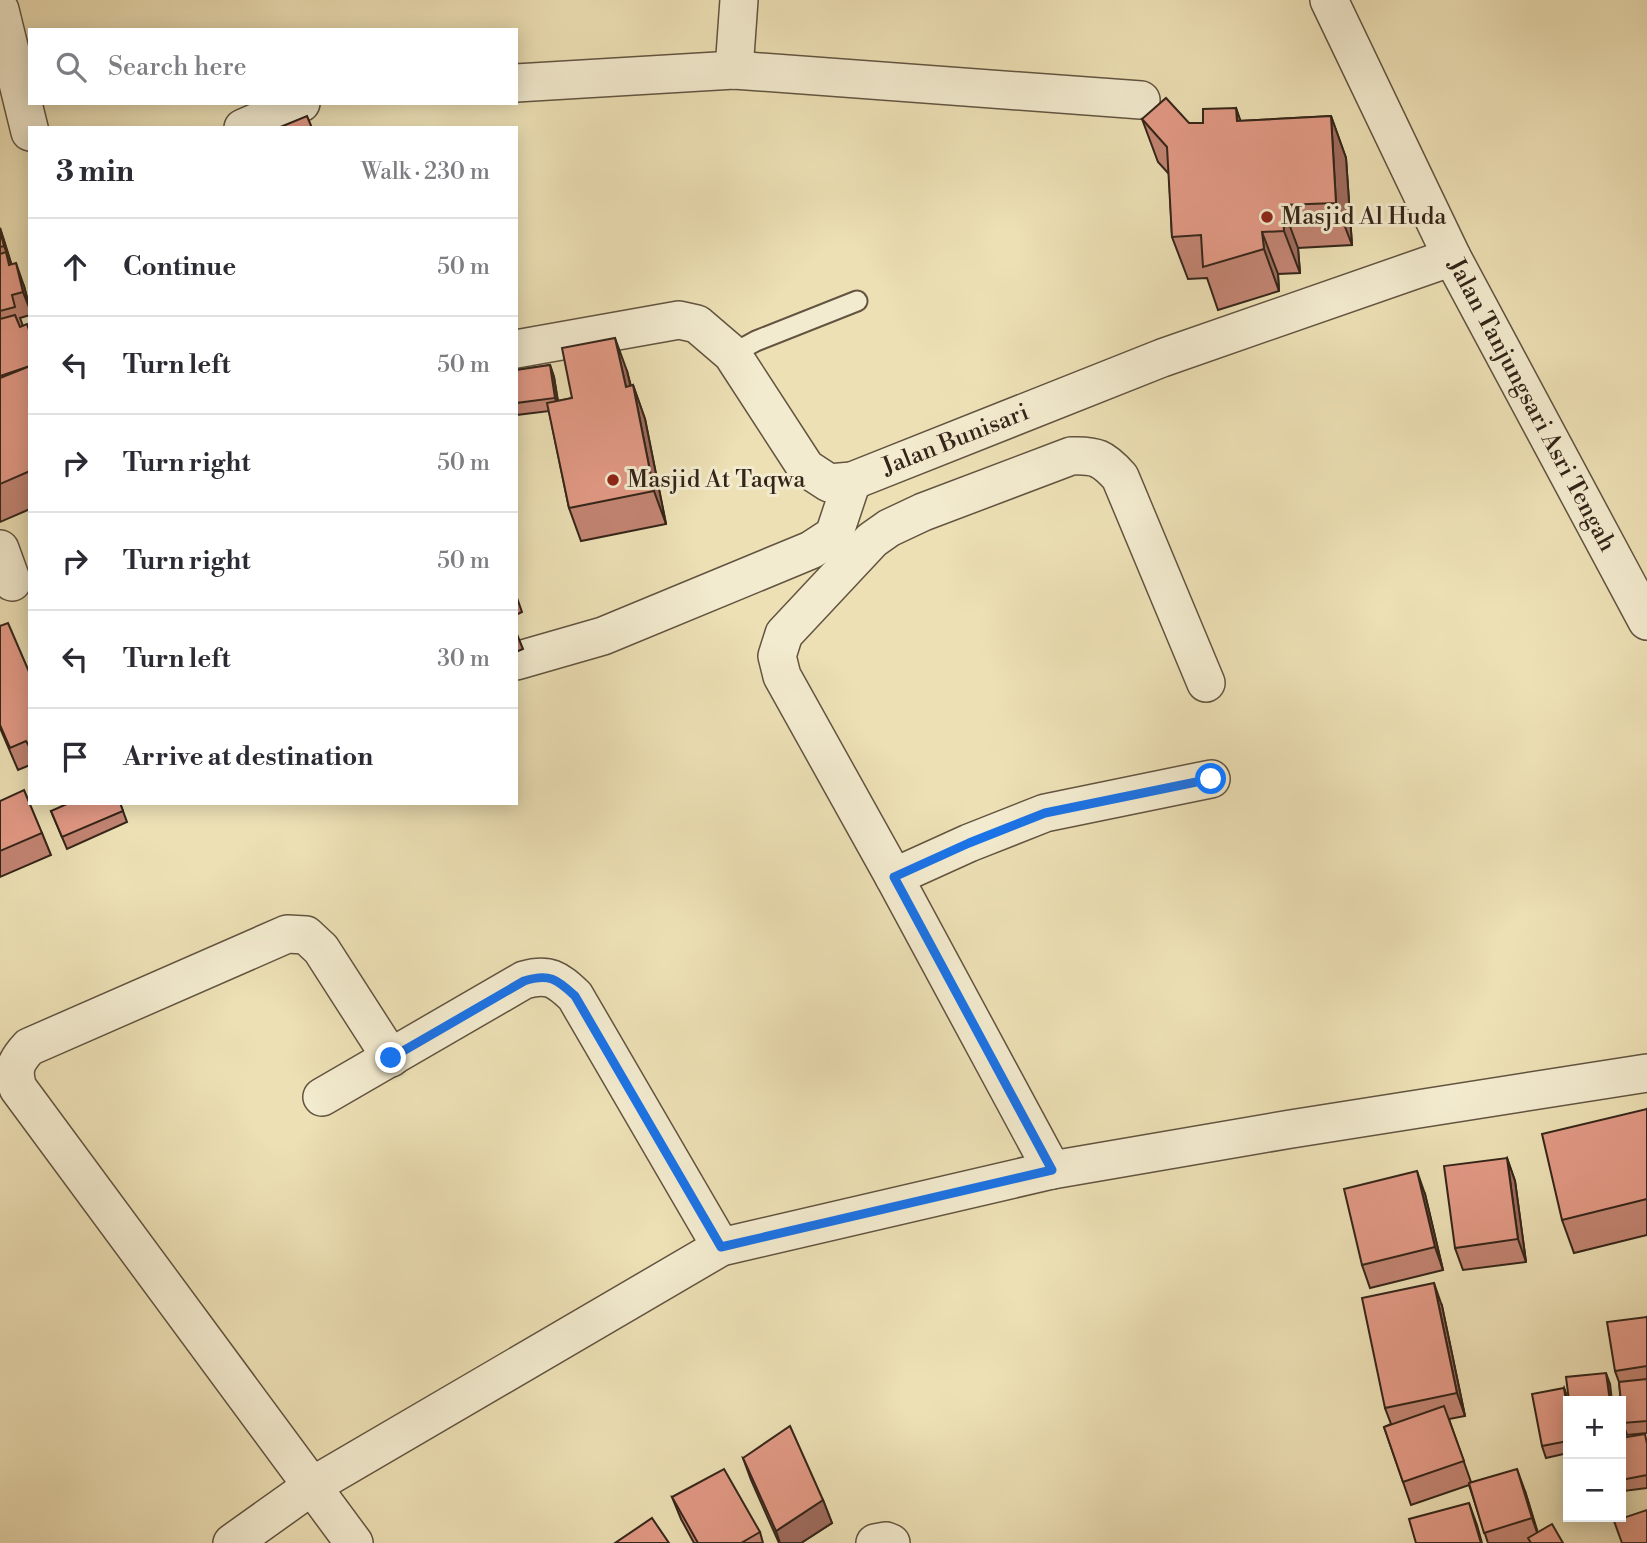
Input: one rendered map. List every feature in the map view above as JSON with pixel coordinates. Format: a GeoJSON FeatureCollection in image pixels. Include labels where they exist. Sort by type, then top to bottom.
{"type":"FeatureCollection","features":[{"type":"Feature","properties":{"kind":"street"},"geometry":{"type":"LineString","coordinates":[[734,70],[739,0]]}},
{"type":"Feature","properties":{"kind":"street","name":"Jalan Tanjungsari Asri Tengah"},"geometry":{"type":"LineString","coordinates":[[1329,0],[1451,257],[1647,621]]}},
{"type":"Feature","properties":{"kind":"street"},"geometry":{"type":"LineString","coordinates":[[0,10],[23,84],[29,126]]}},
{"type":"Feature","properties":{"kind":"street"},"geometry":{"type":"LineString","coordinates":[[518,83],[734,70],[1141,100]]}},
{"type":"Feature","properties":{"kind":"street"},"geometry":{"type":"LineString","coordinates":[[248,126],[296,105]]}},
{"type":"Feature","properties":{"kind":"street","name":"Jalan Bunisari"},"geometry":{"type":"LineString","coordinates":[[518,349],[678,320],[697,324],[732,354],[806,468],[829,483],[852,481],[1162,358],[1451,257]]}},
{"type":"Feature","properties":{"kind":"street"},"geometry":{"type":"LineString","coordinates":[[1052,1170],[782,676],[777,656],[784,634],[872,540],[889,528],[923,512],[1071,456],[1089,456],[1106,462],[1120,477],[1206,683]]}},
{"type":"Feature","properties":{"kind":"street"},"geometry":{"type":"LineString","coordinates":[[518,660],[603,636],[811,550],[834,535],[852,481]]}},
{"type":"Feature","properties":{"kind":"street"},"geometry":{"type":"LineString","coordinates":[[894,877],[1045,813],[1211,779]]}},
{"type":"Feature","properties":{"kind":"street"},"geometry":{"type":"LineString","coordinates":[[354,1543],[18,1088],[8,1050],[29,1047],[287,934],[306,935],[321,949],[391,1058]]}},
{"type":"Feature","properties":{"kind":"street"},"geometry":{"type":"LineString","coordinates":[[321,1097],[524,981],[536,977],[550,977],[575,996],[721,1247]]}},
{"type":"Feature","properties":{"kind":"street"},"geometry":{"type":"LineString","coordinates":[[232,1543],[312,1486],[721,1247],[1052,1170],[1647,1073]]}},
{"type":"Feature","properties":{"kind":"street"},"geometry":{"type":"LineString","coordinates":[[875,1543],[891,1543]]}},
{"type":"Feature","properties":{"kind":"lane"},"geometry":{"type":"LineString","coordinates":[[732,354],[767,336],[857,300]]}},
{"type":"Feature","properties":{"kind":"building"},"geometry":{"type":"Polygon","coordinates":[[[1166,98],[1189,123],[1203,123],[1203,109],[1236,108],[1237,121],[1331,116],[1336,203],[1282,205],[1284,231],[1262,232],[1264,249],[1203,267],[1201,235],[1172,237],[1167,147],[1142,119],[1166,98]]]}},
{"type":"Feature","properties":{"kind":"building"},"geometry":{"type":"Polygon","coordinates":[[[307,116],[311,126],[283,126],[307,116]]]}},
{"type":"Feature","properties":{"kind":"building"},"geometry":{"type":"Polygon","coordinates":[[[0,231],[4,246],[0,247],[0,231]]]}},
{"type":"Feature","properties":{"kind":"building"},"geometry":{"type":"Polygon","coordinates":[[[6,252],[9,265],[16,263],[23,292],[12,295],[15,307],[0,311],[0,254],[6,252]]]}},
{"type":"Feature","properties":{"kind":"building"},"geometry":{"type":"Polygon","coordinates":[[[15,315],[20,327],[27,324],[28,367],[0,376],[0,319],[15,315]]]}},
{"type":"Feature","properties":{"kind":"building","name":"Masjid At Taqwa"},"geometry":{"type":"Polygon","coordinates":[[[615,338],[626,387],[633,385],[654,491],[569,508],[547,403],[572,398],[562,348],[615,338]]]}},
{"type":"Feature","properties":{"kind":"building"},"geometry":{"type":"Polygon","coordinates":[[[550,365],[555,398],[518,403],[518,370],[550,365]]]}},
{"type":"Feature","properties":{"kind":"building"},"geometry":{"type":"Polygon","coordinates":[[[28,367],[28,472],[0,484],[0,378],[28,367]]]}},
{"type":"Feature","properties":{"kind":"building"},"geometry":{"type":"Polygon","coordinates":[[[8,623],[28,669],[28,744],[26,741],[10,748],[0,725],[0,626],[8,623]]]}},
{"type":"Feature","properties":{"kind":"building"},"geometry":{"type":"Polygon","coordinates":[[[24,790],[28,805],[42,833],[0,851],[0,801],[24,790]]]}},
{"type":"Feature","properties":{"kind":"building"},"geometry":{"type":"Polygon","coordinates":[[[64,805],[121,805],[123,811],[62,837],[51,811],[64,805]]]}},
{"type":"Feature","properties":{"kind":"building"},"geometry":{"type":"Polygon","coordinates":[[[1647,1109],[1647,1199],[1562,1220],[1542,1134],[1647,1109]]]}},
{"type":"Feature","properties":{"kind":"building"},"geometry":{"type":"Polygon","coordinates":[[[1507,1158],[1518,1239],[1455,1248],[1444,1166],[1507,1158]]]}},
{"type":"Feature","properties":{"kind":"building"},"geometry":{"type":"Polygon","coordinates":[[[1417,1171],[1435,1247],[1362,1265],[1344,1189],[1417,1171]]]}},
{"type":"Feature","properties":{"kind":"building"},"geometry":{"type":"Polygon","coordinates":[[[1434,1283],[1457,1393],[1385,1408],[1362,1298],[1434,1283]]]}},
{"type":"Feature","properties":{"kind":"building"},"geometry":{"type":"Polygon","coordinates":[[[1647,1317],[1647,1366],[1615,1371],[1607,1322],[1647,1317]]]}},
{"type":"Feature","properties":{"kind":"building"},"geometry":{"type":"Polygon","coordinates":[[[1606,1373],[1609,1396],[1568,1396],[1566,1377],[1606,1373]]]}},
{"type":"Feature","properties":{"kind":"building"},"geometry":{"type":"Polygon","coordinates":[[[1647,1379],[1647,1421],[1626,1423],[1626,1396],[1620,1396],[1619,1382],[1647,1379]]]}},
{"type":"Feature","properties":{"kind":"building"},"geometry":{"type":"Polygon","coordinates":[[[1564,1388],[1563,1442],[1542,1446],[1532,1394],[1564,1388]]]}},
{"type":"Feature","properties":{"kind":"building"},"geometry":{"type":"Polygon","coordinates":[[[1444,1406],[1464,1461],[1403,1482],[1384,1427],[1444,1406]]]}},
{"type":"Feature","properties":{"kind":"building"},"geometry":{"type":"Polygon","coordinates":[[[790,1426],[823,1500],[776,1531],[743,1458],[790,1426]]]}},
{"type":"Feature","properties":{"kind":"building"},"geometry":{"type":"Polygon","coordinates":[[[1645,1434],[1647,1475],[1626,1479],[1626,1437],[1645,1434]]]}},
{"type":"Feature","properties":{"kind":"building"},"geometry":{"type":"Polygon","coordinates":[[[724,1469],[760,1532],[741,1543],[698,1543],[672,1497],[724,1469]]]}},
{"type":"Feature","properties":{"kind":"building"},"geometry":{"type":"Polygon","coordinates":[[[1517,1469],[1532,1518],[1484,1533],[1469,1483],[1517,1469]]]}},
{"type":"Feature","properties":{"kind":"building"},"geometry":{"type":"Polygon","coordinates":[[[1469,1503],[1481,1543],[1416,1543],[1409,1519],[1469,1503]]]}},
{"type":"Feature","properties":{"kind":"building"},"geometry":{"type":"Polygon","coordinates":[[[1647,1510],[1647,1543],[1622,1543],[1614,1522],[1626,1522],[1626,1517],[1647,1510]]]}},
{"type":"Feature","properties":{"kind":"building"},"geometry":{"type":"Polygon","coordinates":[[[652,1518],[669,1543],[615,1543],[652,1518]]]}},
{"type":"Feature","properties":{"kind":"building"},"geometry":{"type":"Polygon","coordinates":[[[1552,1524],[1563,1543],[1531,1543],[1528,1538],[1552,1524]]]}},
{"type":"Feature","properties":{"kind":"place","name":"Masjid Al Huda"},"geometry":{"type":"Point","coordinates":[1267,217]}},
{"type":"Feature","properties":{"kind":"place","name":"Masjid At Taqwa"},"geometry":{"type":"Point","coordinates":[613,480]}},
{"type":"Feature","properties":{"kind":"route"},"geometry":{"type":"LineString","coordinates":[[391,1058],[524,981],[536,977],[550,977],[575,996],[721,1247],[1052,1170],[894,877],[1045,813],[1211,779]]}}]}
